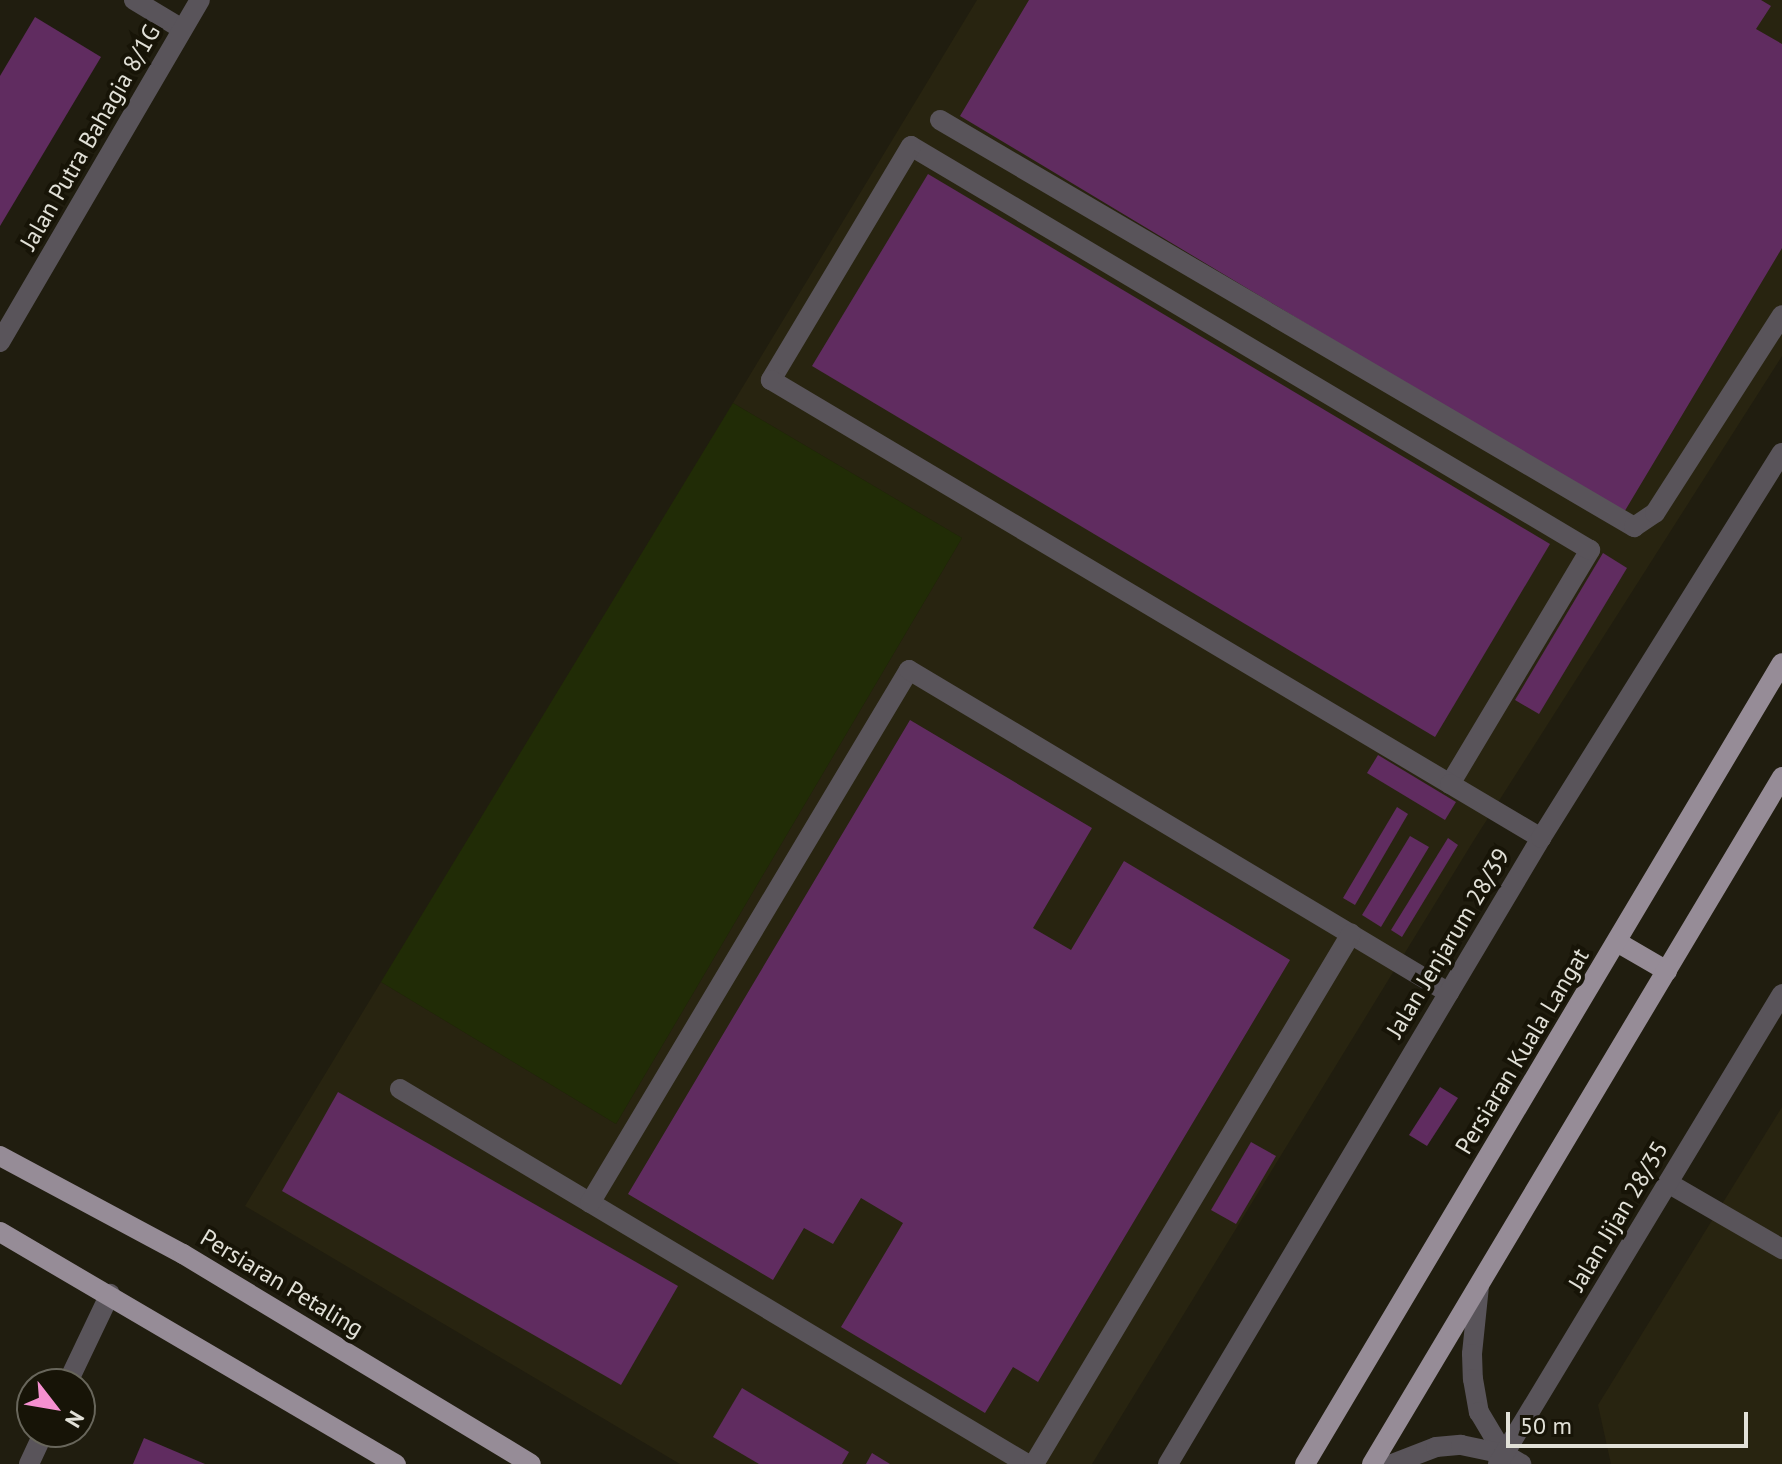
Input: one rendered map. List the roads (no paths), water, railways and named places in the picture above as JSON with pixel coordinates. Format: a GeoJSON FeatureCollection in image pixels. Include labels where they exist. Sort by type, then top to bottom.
{"type":"FeatureCollection","features":[{"type":"Feature","properties":{"kind":"main road","name":"Persiaran Kuala Langat"},"geometry":{"type":"LineString","coordinates":[[1305,1464],[1782,663]]}},
{"type":"Feature","properties":{"kind":"main road"},"geometry":{"type":"LineString","coordinates":[[1372,1464],[1782,777]]}},
{"type":"Feature","properties":{"kind":"main road"},"geometry":{"type":"LineString","coordinates":[[1617,942],[1667,971]]}},
{"type":"Feature","properties":{"kind":"main road","name":"Persiaran Petaling"},"geometry":{"type":"LineString","coordinates":[[0,1156],[183,1254],[531,1464]]}},
{"type":"Feature","properties":{"kind":"main road"},"geometry":{"type":"LineString","coordinates":[[0,1232],[396,1464]]}},
{"type":"Feature","properties":{"kind":"street"},"geometry":{"type":"LineString","coordinates":[[134,0],[182,29]]}},
{"type":"Feature","properties":{"kind":"street","name":"Jalan Putra Bahagia 8/1G"},"geometry":{"type":"LineString","coordinates":[[1,339],[200,0]]}},
{"type":"Feature","properties":{"kind":"street"},"geometry":{"type":"LineString","coordinates":[[940,120],[1634,527],[1655,513],[1782,315]]}},
{"type":"Feature","properties":{"kind":"street"},"geometry":{"type":"LineString","coordinates":[[1450,784],[1590,550],[911,146],[771,380],[1450,784],[1541,838]]}},
{"type":"Feature","properties":{"kind":"street","name":"Jalan Jenjarum 28/39"},"geometry":{"type":"LineString","coordinates":[[1168,1464],[1541,838],[1782,453]]}},
{"type":"Feature","properties":{"kind":"street"},"geometry":{"type":"LineString","coordinates":[[590,1203],[909,670],[1449,993]]}},
{"type":"Feature","properties":{"kind":"street"},"geometry":{"type":"LineString","coordinates":[[1034,1464],[1351,934]]}},
{"type":"Feature","properties":{"kind":"street","name":"Jalan Jijan 28/35"},"geometry":{"type":"LineString","coordinates":[[1508,1461],[1668,1183],[1782,994]]}},
{"type":"Feature","properties":{"kind":"street"},"geometry":{"type":"LineString","coordinates":[[400,1089],[1027,1464]]}},
{"type":"Feature","properties":{"kind":"street"},"geometry":{"type":"LineString","coordinates":[[1668,1183],[1782,1249]]}},
{"type":"Feature","properties":{"kind":"street"},"geometry":{"type":"LineString","coordinates":[[1479,1285],[1473,1323],[1473,1379],[1479,1412],[1508,1461]]}},
{"type":"Feature","properties":{"kind":"street"},"geometry":{"type":"LineString","coordinates":[[75,1368],[110,1294]]}},
{"type":"Feature","properties":{"kind":"street"},"geometry":{"type":"LineString","coordinates":[[1392,1464],[1436,1447],[1461,1445],[1508,1461]]}}]}
